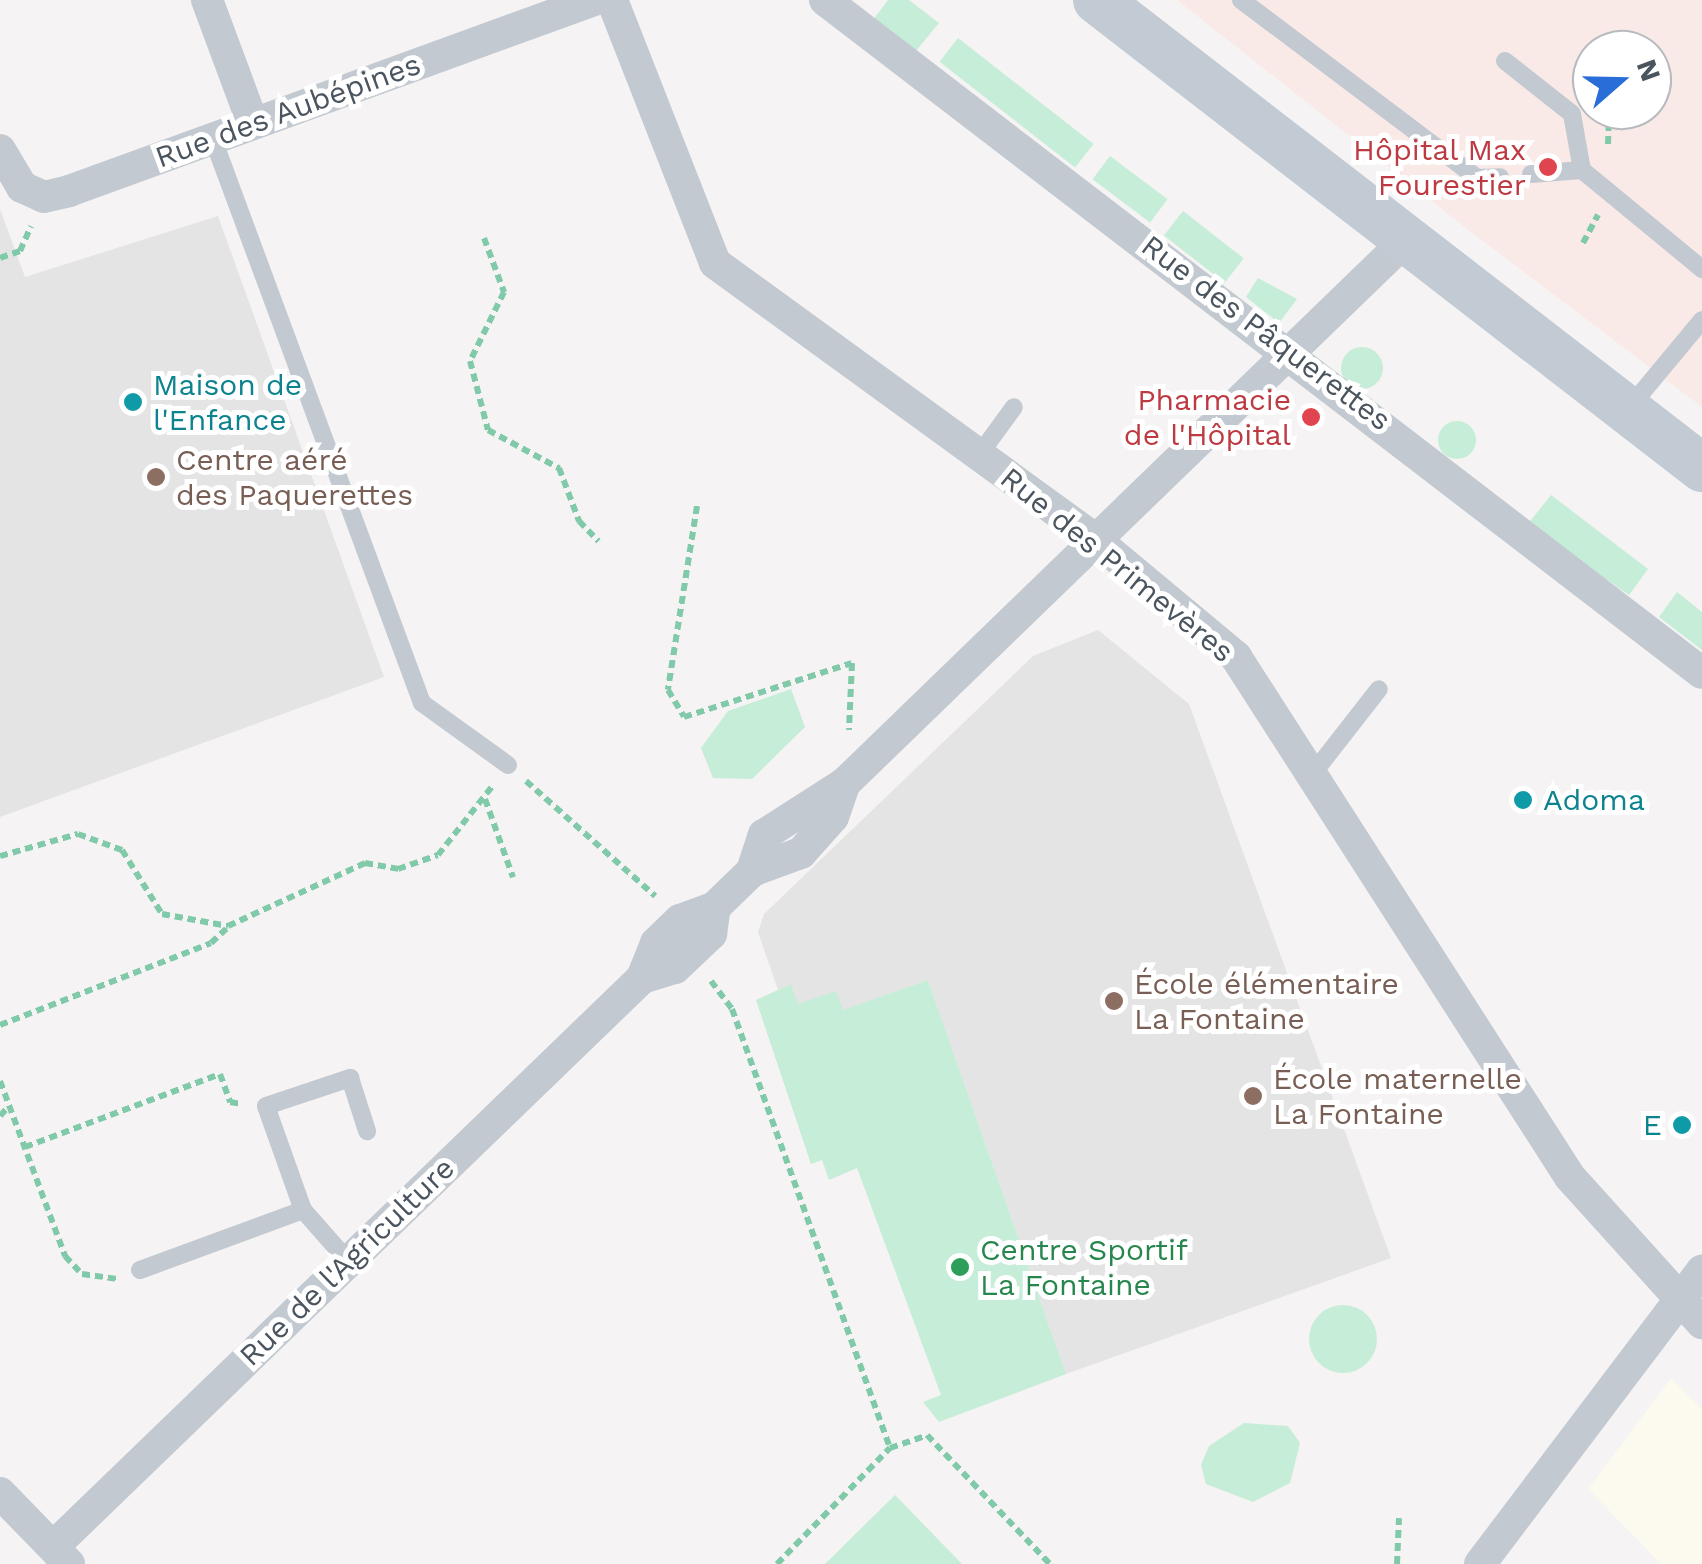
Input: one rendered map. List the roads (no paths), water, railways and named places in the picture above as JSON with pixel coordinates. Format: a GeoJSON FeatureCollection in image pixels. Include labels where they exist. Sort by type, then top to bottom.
{"type":"FeatureCollection","features":[{"type":"Feature","properties":{"kind":"main road"},"geometry":{"type":"LineString","coordinates":[[1097,0],[1702,468]]}},
{"type":"Feature","properties":{"kind":"street"},"geometry":{"type":"LineString","coordinates":[[207,0],[253,124]]}},
{"type":"Feature","properties":{"kind":"street","name":"Rue des Aubépines"},"geometry":{"type":"LineString","coordinates":[[0,150],[22,187],[44,197],[594,0]]}},
{"type":"Feature","properties":{"kind":"street","name":"Rue des Primevères"},"geometry":{"type":"LineString","coordinates":[[612,0],[715,263],[1097,541],[1236,656],[1570,1178],[1702,1324]]}},
{"type":"Feature","properties":{"kind":"street","name":"Rue des Pâquerettes"},"geometry":{"type":"LineString","coordinates":[[825,0],[1292,350],[1702,673]]}},
{"type":"Feature","properties":{"kind":"street","name":"Rue de l'Agriculture"},"geometry":{"type":"LineString","coordinates":[[60,1556],[348,1261],[642,978],[675,968],[711,934],[714,908],[752,871],[764,835],[845,783],[1408,238]]}},
{"type":"Feature","properties":{"kind":"street"},"geometry":{"type":"LineString","coordinates":[[1480,1564],[1702,1270]]}},
{"type":"Feature","properties":{"kind":"street"},"geometry":{"type":"LineString","coordinates":[[0,1493],[60,1556]]}},
{"type":"Feature","properties":{"kind":"lane"},"geometry":{"type":"LineString","coordinates":[[1242,0],[1477,178],[1500,177]]}},
{"type":"Feature","properties":{"kind":"lane"},"geometry":{"type":"LineString","coordinates":[[1506,62],[1572,114],[1582,170],[1702,269]]}},
{"type":"Feature","properties":{"kind":"lane"},"geometry":{"type":"LineString","coordinates":[[213,139],[422,703],[508,766]]}},
{"type":"Feature","properties":{"kind":"lane"},"geometry":{"type":"LineString","coordinates":[[1531,174],[1582,170]]}},
{"type":"Feature","properties":{"kind":"lane"},"geometry":{"type":"LineString","coordinates":[[1628,410],[1702,320]]}},
{"type":"Feature","properties":{"kind":"lane"},"geometry":{"type":"LineString","coordinates":[[979,455],[1014,407]]}},
{"type":"Feature","properties":{"kind":"lane"},"geometry":{"type":"LineString","coordinates":[[1311,776],[1379,688]]}},
{"type":"Feature","properties":{"kind":"lane"},"geometry":{"type":"LineString","coordinates":[[348,1261],[303,1210],[266,1106],[350,1078],[368,1131]]}},
{"type":"Feature","properties":{"kind":"lane"},"geometry":{"type":"LineString","coordinates":[[140,1270],[303,1210]]}},
{"type":"Feature","properties":{"kind":"place","name":"Hôpital Max Fourestier"},"geometry":{"type":"Point","coordinates":[1548,167]}},
{"type":"Feature","properties":{"kind":"place","name":"Maison de l'Enfance"},"geometry":{"type":"Point","coordinates":[133,402]}},
{"type":"Feature","properties":{"kind":"place","name":"Pharmacie de l'Hôpital"},"geometry":{"type":"Point","coordinates":[1311,417]}},
{"type":"Feature","properties":{"kind":"place","name":"Centre aéré des Paquerettes"},"geometry":{"type":"Point","coordinates":[156,477]}},
{"type":"Feature","properties":{"kind":"place","name":"Adoma"},"geometry":{"type":"Point","coordinates":[1523,800]}},
{"type":"Feature","properties":{"kind":"place","name":"École élémentaire La Fontaine"},"geometry":{"type":"Point","coordinates":[1114,1001]}},
{"type":"Feature","properties":{"kind":"place","name":"École maternelle La Fontaine"},"geometry":{"type":"Point","coordinates":[1253,1096]}},
{"type":"Feature","properties":{"kind":"place","name":"E"},"geometry":{"type":"Point","coordinates":[1682,1125]}},
{"type":"Feature","properties":{"kind":"place","name":"Centre Sportif La Fontaine"},"geometry":{"type":"Point","coordinates":[960,1267]}}]}
